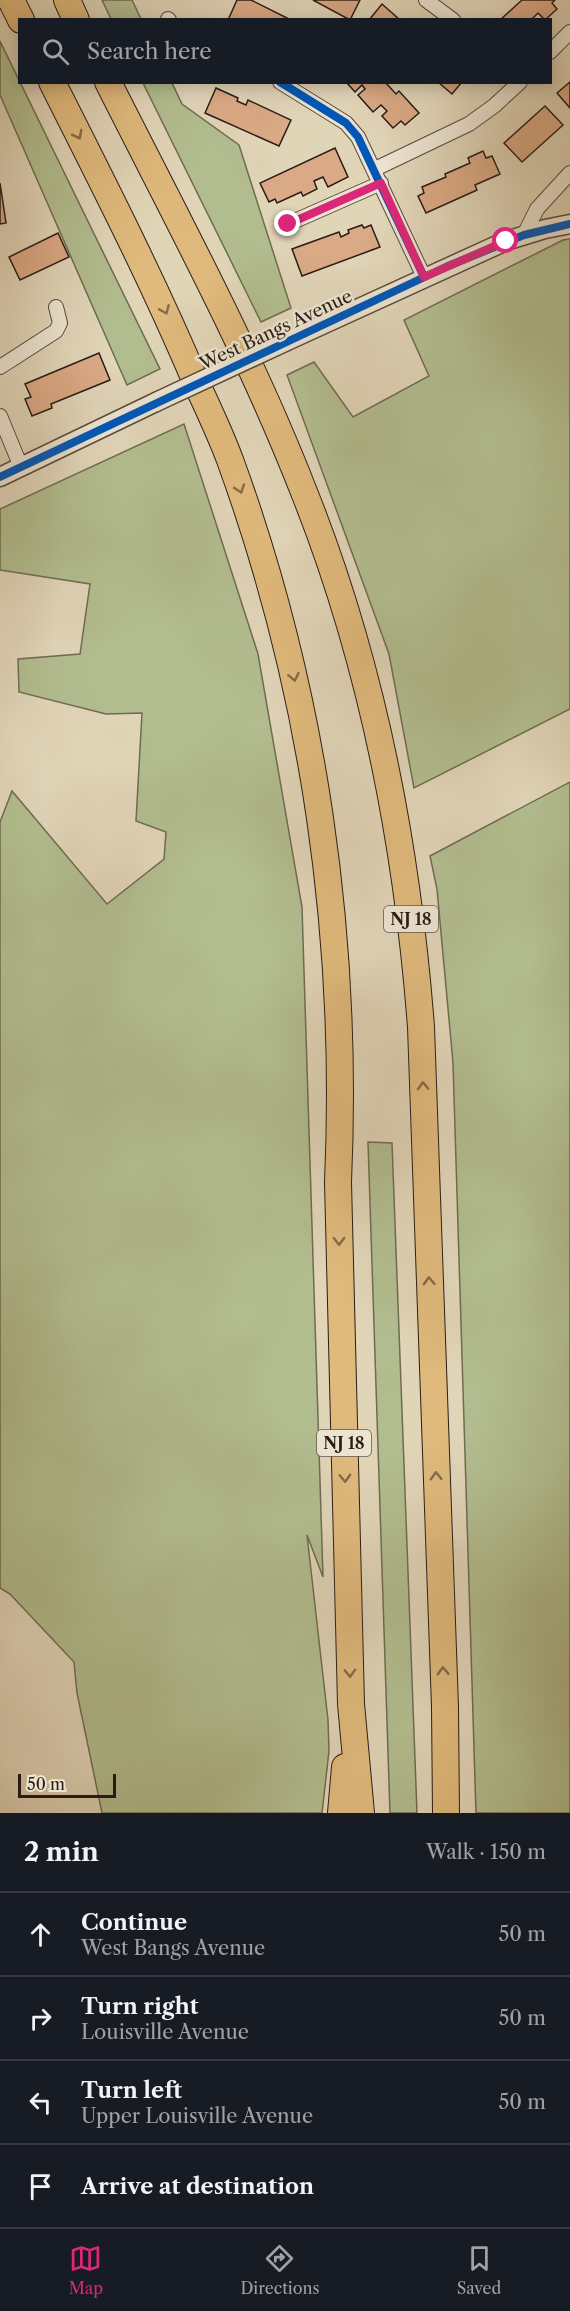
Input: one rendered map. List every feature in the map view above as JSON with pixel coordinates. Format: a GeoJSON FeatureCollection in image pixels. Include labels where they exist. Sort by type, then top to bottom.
{"type":"FeatureCollection","features":[{"type":"Feature","properties":{"kind":"highway"},"geometry":{"type":"LineString","coordinates":[[11,0],[20,18]]}},
{"type":"Feature","properties":{"kind":"highway"},"geometry":{"type":"LineString","coordinates":[[66,0],[75,18]]}},
{"type":"Feature","properties":{"kind":"highway","name":"NJ 18"},"geometry":{"type":"LineString","coordinates":[[53,84],[158,294],[228,456],[277,610],[307,737],[324,843],[337,994],[340,1128],[338,1182],[351,1704],[361,1813]]}},
{"type":"Feature","properties":{"kind":"highway","name":"NJ 18"},"geometry":{"type":"LineString","coordinates":[[109,84],[207,279],[281,434],[305,494],[343,604],[359,656],[387,775],[412,930],[421,1027],[445,1707],[446,1813]]}},
{"type":"Feature","properties":{"kind":"highway"},"geometry":{"type":"LineString","coordinates":[[341,1813],[351,1704]]}},
{"type":"Feature","properties":{"kind":"highway"},"geometry":{"type":"LineString","coordinates":[[445,1707],[458,1813]]}},
{"type":"Feature","properties":{"kind":"street"},"geometry":{"type":"LineString","coordinates":[[426,0],[450,18]]}},
{"type":"Feature","properties":{"kind":"street"},"geometry":{"type":"LineString","coordinates":[[552,50],[570,32]]}},
{"type":"Feature","properties":{"kind":"street"},"geometry":{"type":"LineString","coordinates":[[283,84],[346,123],[358,137],[424,277]]}},
{"type":"Feature","properties":{"kind":"street"},"geometry":{"type":"LineString","coordinates":[[375,169],[469,124],[494,106],[518,84]]}},
{"type":"Feature","properties":{"kind":"street"},"geometry":{"type":"LineString","coordinates":[[524,235],[537,209],[570,173]]}},
{"type":"Feature","properties":{"kind":"street"},"geometry":{"type":"LineString","coordinates":[[288,224],[381,183]]}},
{"type":"Feature","properties":{"kind":"street","name":"West Bangs Avenue"},"geometry":{"type":"LineString","coordinates":[[0,477],[424,277],[524,235],[570,224]]}},
{"type":"Feature","properties":{"kind":"street"},"geometry":{"type":"LineString","coordinates":[[0,367],[56,331],[60,323],[56,307]]}},
{"type":"Feature","properties":{"kind":"street"},"geometry":{"type":"LineString","coordinates":[[0,416],[21,467]]}},
{"type":"Feature","properties":{"kind":"green space"},"geometry":{"type":"Polygon","coordinates":[[[102,0],[132,0],[141,18],[111,18],[102,0]]]}},
{"type":"Feature","properties":{"kind":"green space"},"geometry":{"type":"Polygon","coordinates":[[[0,41],[18,78],[18,84],[21,84],[160,369],[127,385],[0,95],[0,41]]]}},
{"type":"Feature","properties":{"kind":"green space"},"geometry":{"type":"Polygon","coordinates":[[[143,84],[172,84],[182,104],[239,145],[291,308],[261,322],[143,84]]]}},
{"type":"Feature","properties":{"kind":"green space"},"geometry":{"type":"Polygon","coordinates":[[[570,239],[570,709],[414,788],[389,654],[287,375],[314,362],[353,417],[429,376],[404,320],[563,240],[570,239]]]}},
{"type":"Feature","properties":{"kind":"green space"},"geometry":{"type":"Polygon","coordinates":[[[184,424],[258,654],[302,907],[323,1577],[307,1535],[328,1720],[329,1751],[322,1813],[102,1813],[77,1693],[74,1662],[10,1594],[0,1588],[0,822],[12,791],[107,904],[164,859],[166,832],[136,821],[142,713],[106,714],[19,692],[18,659],[80,654],[90,584],[0,570],[0,509],[184,424]]]}},
{"type":"Feature","properties":{"kind":"green space"},"geometry":{"type":"Polygon","coordinates":[[[570,782],[570,1813],[476,1813],[453,1063],[437,889],[430,856],[570,782]]]}},
{"type":"Feature","properties":{"kind":"green space"},"geometry":{"type":"Polygon","coordinates":[[[368,1142],[392,1143],[417,1813],[390,1813],[368,1142]]]}},
{"type":"Feature","properties":{"kind":"building"},"geometry":{"type":"Polygon","coordinates":[[[237,0],[251,0],[287,18],[229,18],[237,0]]]}},
{"type":"Feature","properties":{"kind":"building"},"geometry":{"type":"Polygon","coordinates":[[[313,0],[360,0],[351,18],[346,18],[313,0]]]}},
{"type":"Feature","properties":{"kind":"building"},"geometry":{"type":"Polygon","coordinates":[[[522,0],[555,0],[552,3],[557,9],[547,18],[543,18],[538,13],[533,18],[502,18],[522,0]]]}},
{"type":"Feature","properties":{"kind":"building"},"geometry":{"type":"Polygon","coordinates":[[[382,4],[398,18],[371,18],[382,4]]]}},
{"type":"Feature","properties":{"kind":"building"},"geometry":{"type":"Polygon","coordinates":[[[570,82],[570,108],[557,93],[570,82]]]}},
{"type":"Feature","properties":{"kind":"building"},"geometry":{"type":"Polygon","coordinates":[[[348,84],[387,84],[396,94],[399,91],[419,113],[405,125],[401,121],[393,128],[382,116],[387,111],[381,105],[373,112],[358,95],[365,89],[362,85],[355,92],[348,84]]]}},
{"type":"Feature","properties":{"kind":"building"},"geometry":{"type":"Polygon","coordinates":[[[440,84],[460,84],[452,94],[440,84]]]}},
{"type":"Feature","properties":{"kind":"building"},"geometry":{"type":"Polygon","coordinates":[[[216,88],[238,98],[237,101],[246,105],[248,100],[291,120],[279,146],[205,113],[216,88]]]}},
{"type":"Feature","properties":{"kind":"building"},"geometry":{"type":"Polygon","coordinates":[[[545,106],[563,125],[522,162],[504,143],[545,106]]]}},
{"type":"Feature","properties":{"kind":"building"},"geometry":{"type":"Polygon","coordinates":[[[335,148],[348,177],[328,187],[323,177],[314,181],[317,189],[303,196],[301,192],[277,203],[275,199],[269,202],[260,183],[335,148]]]}},
{"type":"Feature","properties":{"kind":"building"},"geometry":{"type":"Polygon","coordinates":[[[483,151],[486,158],[492,156],[500,174],[475,185],[477,190],[426,213],[418,196],[424,193],[422,187],[470,163],[468,158],[483,151]]]}},
{"type":"Feature","properties":{"kind":"building"},"geometry":{"type":"Polygon","coordinates":[[[0,183],[6,223],[0,224],[0,183]]]}},
{"type":"Feature","properties":{"kind":"building"},"geometry":{"type":"Polygon","coordinates":[[[362,225],[364,228],[371,225],[380,247],[302,276],[292,249],[339,232],[341,237],[349,233],[348,230],[362,225]]]}},
{"type":"Feature","properties":{"kind":"building"},"geometry":{"type":"Polygon","coordinates":[[[58,233],[69,257],[20,280],[9,257],[58,233]]]}},
{"type":"Feature","properties":{"kind":"building"},"geometry":{"type":"Polygon","coordinates":[[[99,353],[110,380],[51,404],[52,408],[32,416],[25,399],[31,397],[25,384],[99,353]]]}},
{"type":"Feature","properties":{"kind":"cycle path"},"geometry":{"type":"LineString","coordinates":[[283,84],[346,123],[358,137],[424,277]]}},
{"type":"Feature","properties":{"kind":"cycle path"},"geometry":{"type":"LineString","coordinates":[[0,477],[448,266],[524,235],[570,224]]}},
{"type":"Feature","properties":{"kind":"route"},"geometry":{"type":"LineString","coordinates":[[288,224],[381,183],[424,277],[506,241]]}}]}
